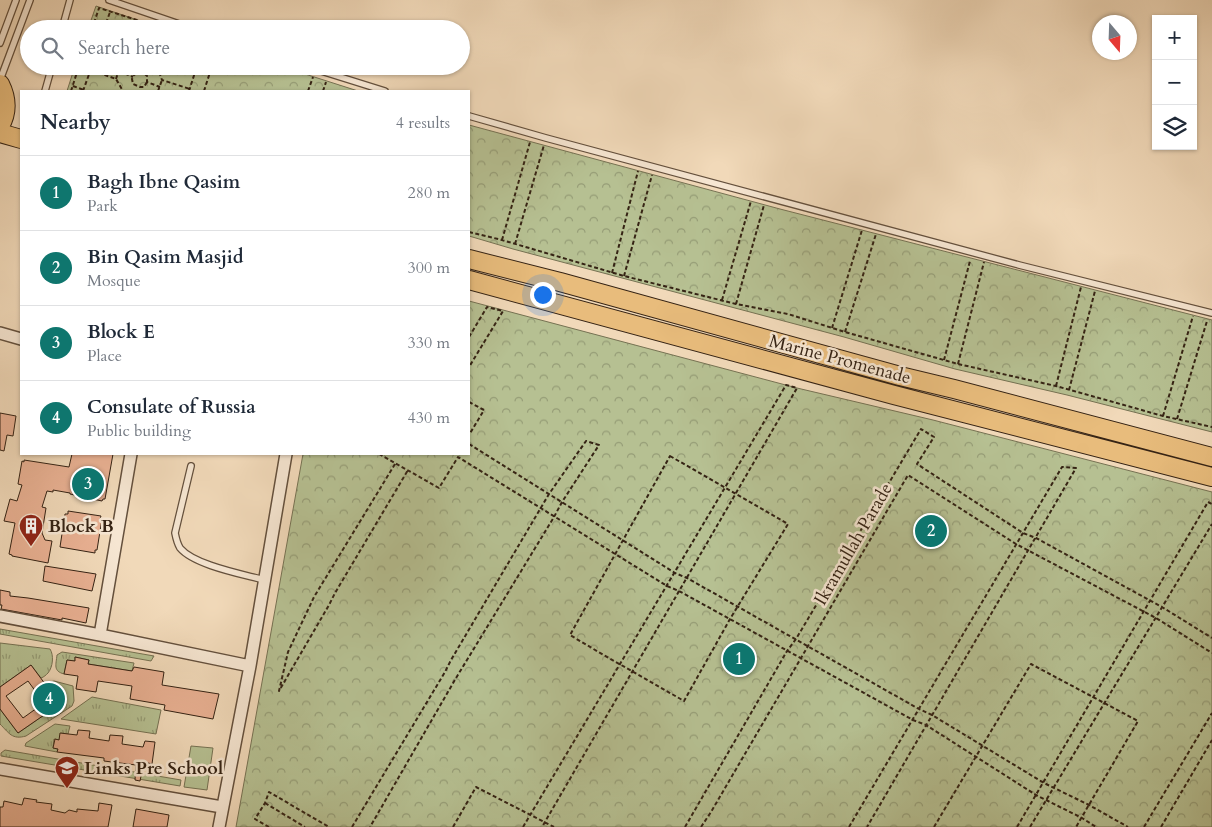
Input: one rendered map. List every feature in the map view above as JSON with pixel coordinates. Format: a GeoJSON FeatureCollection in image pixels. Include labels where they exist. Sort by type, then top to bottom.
{"type":"FeatureCollection","features":[{"type":"Feature","properties":{"kind":"main road"},"geometry":{"type":"LineString","coordinates":[[1,85],[20,103]]}},
{"type":"Feature","properties":{"kind":"main road"},"geometry":{"type":"LineString","coordinates":[[0,126],[6,113],[6,103],[1,85]]}},
{"type":"Feature","properties":{"kind":"main road"},"geometry":{"type":"LineString","coordinates":[[0,133],[20,140]]}},
{"type":"Feature","properties":{"kind":"main road","name":"Marine Promenade"},"geometry":{"type":"LineString","coordinates":[[470,259],[560,282],[900,376],[1212,456]]}},
{"type":"Feature","properties":{"kind":"main road","name":"Marine Promenade"},"geometry":{"type":"LineString","coordinates":[[470,280],[894,396],[1212,477]]}},
{"type":"Feature","properties":{"kind":"main road"},"geometry":{"type":"LineString","coordinates":[[894,396],[903,388],[903,380],[900,376]]}},
{"type":"Feature","properties":{"kind":"main road"},"geometry":{"type":"LineString","coordinates":[[947,409],[944,400],[946,395],[954,389]]}},
{"type":"Feature","properties":{"kind":"street"},"geometry":{"type":"LineString","coordinates":[[0,333],[20,339]]}},
{"type":"Feature","properties":{"kind":"street"},"geometry":{"type":"LineString","coordinates":[[100,635],[131,455]]}},
{"type":"Feature","properties":{"kind":"street"},"geometry":{"type":"LineString","coordinates":[[219,827],[250,666],[286,455]]}},
{"type":"Feature","properties":{"kind":"street"},"geometry":{"type":"LineString","coordinates":[[0,616],[250,666]]}},
{"type":"Feature","properties":{"kind":"street"},"geometry":{"type":"LineString","coordinates":[[0,769],[222,807]]}},
{"type":"Feature","properties":{"kind":"lane"},"geometry":{"type":"LineString","coordinates":[[0,43],[16,0]]}},
{"type":"Feature","properties":{"kind":"lane"},"geometry":{"type":"LineString","coordinates":[[23,20],[30,0]]}},
{"type":"Feature","properties":{"kind":"lane"},"geometry":{"type":"LineString","coordinates":[[64,20],[70,0]]}},
{"type":"Feature","properties":{"kind":"lane"},"geometry":{"type":"LineString","coordinates":[[109,0],[168,20]]}},
{"type":"Feature","properties":{"kind":"lane"},"geometry":{"type":"LineString","coordinates":[[1,85],[20,29]]}},
{"type":"Feature","properties":{"kind":"lane"},"geometry":{"type":"LineString","coordinates":[[45,90],[49,75]]}},
{"type":"Feature","properties":{"kind":"lane"},"geometry":{"type":"LineString","coordinates":[[334,75],[382,90]]}},
{"type":"Feature","properties":{"kind":"lane"},"geometry":{"type":"LineString","coordinates":[[470,116],[1010,262],[1212,313]]}},
{"type":"Feature","properties":{"kind":"lane"},"geometry":{"type":"LineString","coordinates":[[191,466],[175,533],[176,542],[181,549],[212,566],[264,580]]}},
{"type":"Feature","properties":{"kind":"path"},"geometry":{"type":"LineString","coordinates":[[95,20],[99,8],[137,20]]}},
{"type":"Feature","properties":{"kind":"path"},"geometry":{"type":"LineString","coordinates":[[107,20],[110,11]]}},
{"type":"Feature","properties":{"kind":"path"},"geometry":{"type":"LineString","coordinates":[[71,90],[76,75]]}},
{"type":"Feature","properties":{"kind":"path"},"geometry":{"type":"LineString","coordinates":[[72,86],[83,90],[88,75]]}},
{"type":"Feature","properties":{"kind":"path"},"geometry":{"type":"LineString","coordinates":[[104,75],[116,79],[122,90]]}},
{"type":"Feature","properties":{"kind":"path"},"geometry":{"type":"LineString","coordinates":[[116,79],[117,75]]}},
{"type":"Feature","properties":{"kind":"path"},"geometry":{"type":"LineString","coordinates":[[128,75],[133,77],[133,84],[138,87],[144,87],[147,82],[146,75]]}},
{"type":"Feature","properties":{"kind":"path"},"geometry":{"type":"LineString","coordinates":[[158,90],[162,80],[160,75]]}},
{"type":"Feature","properties":{"kind":"path"},"geometry":{"type":"LineString","coordinates":[[162,80],[189,90],[194,75]]}},
{"type":"Feature","properties":{"kind":"path"},"geometry":{"type":"LineString","coordinates":[[204,90],[209,75]]}},
{"type":"Feature","properties":{"kind":"path"},"geometry":{"type":"LineString","coordinates":[[308,90],[313,77]]}},
{"type":"Feature","properties":{"kind":"path"},"geometry":{"type":"LineString","coordinates":[[323,90],[326,81]]}},
{"type":"Feature","properties":{"kind":"path"},"geometry":{"type":"LineString","coordinates":[[147,82],[160,87]]}},
{"type":"Feature","properties":{"kind":"path"},"geometry":{"type":"LineString","coordinates":[[502,240],[530,142]]}},
{"type":"Feature","properties":{"kind":"path"},"geometry":{"type":"LineString","coordinates":[[515,244],[544,145]]}},
{"type":"Feature","properties":{"kind":"path"},"geometry":{"type":"LineString","coordinates":[[612,273],[638,171]]}},
{"type":"Feature","properties":{"kind":"path"},"geometry":{"type":"LineString","coordinates":[[624,276],[652,175]]}},
{"type":"Feature","properties":{"kind":"path"},"geometry":{"type":"LineString","coordinates":[[722,300],[751,202]]}},
{"type":"Feature","properties":{"kind":"path"},"geometry":{"type":"LineString","coordinates":[[736,304],[764,205]]}},
{"type":"Feature","properties":{"kind":"path"},"geometry":{"type":"LineString","coordinates":[[832,328],[862,230]]}},
{"type":"Feature","properties":{"kind":"path"},"geometry":{"type":"LineString","coordinates":[[470,232],[612,273],[736,304],[788,314],[958,364],[1056,386],[1164,416],[1212,427]]}},
{"type":"Feature","properties":{"kind":"path"},"geometry":{"type":"LineString","coordinates":[[845,332],[876,234]]}},
{"type":"Feature","properties":{"kind":"path"},"geometry":{"type":"LineString","coordinates":[[944,360],[970,258]]}},
{"type":"Feature","properties":{"kind":"path"},"geometry":{"type":"LineString","coordinates":[[958,364],[984,262]]}},
{"type":"Feature","properties":{"kind":"path"},"geometry":{"type":"LineString","coordinates":[[1056,386],[1081,287]]}},
{"type":"Feature","properties":{"kind":"path"},"geometry":{"type":"LineString","coordinates":[[1069,390],[1095,290]]}},
{"type":"Feature","properties":{"kind":"path"},"geometry":{"type":"LineString","coordinates":[[470,335],[487,307],[503,311],[470,365]]}},
{"type":"Feature","properties":{"kind":"path"},"geometry":{"type":"LineString","coordinates":[[1164,416],[1193,316]]}},
{"type":"Feature","properties":{"kind":"path"},"geometry":{"type":"LineString","coordinates":[[1177,419],[1207,319]]}},
{"type":"Feature","properties":{"kind":"path"},"geometry":{"type":"LineString","coordinates":[[523,827],[786,385],[797,388],[542,827]]}},
{"type":"Feature","properties":{"kind":"path"},"geometry":{"type":"LineString","coordinates":[[470,403],[484,410],[470,433]]}},
{"type":"Feature","properties":{"kind":"path","name":"Ikramullah Parade"},"geometry":{"type":"LineString","coordinates":[[686,827],[787,651],[796,639],[921,429],[934,437],[917,464],[1023,533]]}},
{"type":"Feature","properties":{"kind":"path"},"geometry":{"type":"LineString","coordinates":[[352,827],[549,494],[586,441],[599,446],[562,502],[456,678],[370,827]]}},
{"type":"Feature","properties":{"kind":"path"},"geometry":{"type":"LineString","coordinates":[[470,445],[675,573],[932,715],[1044,782],[1128,827]]}},
{"type":"Feature","properties":{"kind":"path"},"geometry":{"type":"LineString","coordinates":[[381,455],[439,488],[458,457],[667,586],[912,720],[926,725],[975,758],[1036,795],[1096,827]]}},
{"type":"Feature","properties":{"kind":"path"},"geometry":{"type":"LineString","coordinates":[[670,456],[726,487],[788,524],[730,619],[684,701],[570,635],[670,456]]}},
{"type":"Feature","properties":{"kind":"path"},"geometry":{"type":"LineString","coordinates":[[395,463],[314,597],[288,652],[278,691],[408,470]]}},
{"type":"Feature","properties":{"kind":"path"},"geometry":{"type":"LineString","coordinates":[[849,827],[1062,466],[1076,468],[867,827]]}},
{"type":"Feature","properties":{"kind":"path","name":"Ikramullah Parade"},"geometry":{"type":"LineString","coordinates":[[701,827],[908,475],[1016,544],[1156,618],[1212,653]]}},
{"type":"Feature","properties":{"kind":"path"},"geometry":{"type":"LineString","coordinates":[[1017,827],[1208,502],[1212,504]]}},
{"type":"Feature","properties":{"kind":"path"},"geometry":{"type":"LineString","coordinates":[[1030,827],[1212,524]]}},
{"type":"Feature","properties":{"kind":"path"},"geometry":{"type":"LineString","coordinates":[[1023,533],[1036,538],[1162,607],[1212,638]]}},
{"type":"Feature","properties":{"kind":"path"},"geometry":{"type":"LineString","coordinates":[[934,827],[1031,664],[1138,722],[1076,827]]}},
{"type":"Feature","properties":{"kind":"path"},"geometry":{"type":"LineString","coordinates":[[1144,827],[1212,713]]}},
{"type":"Feature","properties":{"kind":"path"},"geometry":{"type":"LineString","coordinates":[[1161,827],[1212,740]]}},
{"type":"Feature","properties":{"kind":"path"},"geometry":{"type":"LineString","coordinates":[[453,827],[476,787],[554,827]]}},
{"type":"Feature","properties":{"kind":"path"},"geometry":{"type":"LineString","coordinates":[[269,827],[255,819],[265,803],[269,792],[329,827]]}},
{"type":"Feature","properties":{"kind":"path"},"geometry":{"type":"LineString","coordinates":[[265,803],[305,827]]}},
{"type":"Feature","properties":{"kind":"green space"},"geometry":{"type":"Polygon","coordinates":[[[96,6],[137,20],[91,20],[96,6]]]}},
{"type":"Feature","properties":{"kind":"green space"},"geometry":{"type":"Polygon","coordinates":[[[72,75],[308,75],[355,90],[67,90],[72,75]]]}},
{"type":"Feature","properties":{"kind":"green space"},"geometry":{"type":"Polygon","coordinates":[[[470,125],[780,209],[1212,320],[1212,432],[955,369],[844,337],[470,236],[470,125]]]}},
{"type":"Feature","properties":{"kind":"green space"},"geometry":{"type":"Polygon","coordinates":[[[470,301],[797,388],[933,420],[1212,492],[1212,827],[236,827],[303,455],[470,455],[470,301]]]}},
{"type":"Feature","properties":{"kind":"green space"},"geometry":{"type":"Polygon","coordinates":[[[0,629],[154,656],[151,661],[0,634],[0,629]]]}},
{"type":"Feature","properties":{"kind":"green space"},"geometry":{"type":"Polygon","coordinates":[[[0,643],[50,649],[52,664],[50,670],[41,678],[31,665],[0,687],[0,643]]]}},
{"type":"Feature","properties":{"kind":"green space"},"geometry":{"type":"Polygon","coordinates":[[[62,652],[134,663],[132,671],[88,664],[89,660],[75,657],[75,661],[67,660],[64,674],[60,673],[56,667],[57,655],[62,652]]]}},
{"type":"Feature","properties":{"kind":"green space"},"geometry":{"type":"Polygon","coordinates":[[[54,681],[73,686],[74,701],[72,706],[26,736],[17,737],[8,733],[0,724],[0,709],[18,733],[60,704],[47,686],[50,682],[54,681]]]}},
{"type":"Feature","properties":{"kind":"green space"},"geometry":{"type":"Polygon","coordinates":[[[92,697],[161,710],[156,734],[61,719],[92,697]]]}},
{"type":"Feature","properties":{"kind":"green space"},"geometry":{"type":"Polygon","coordinates":[[[55,724],[70,726],[68,734],[61,733],[59,740],[54,739],[53,748],[58,749],[57,752],[25,746],[26,743],[55,724]]]}},
{"type":"Feature","properties":{"kind":"green space"},"geometry":{"type":"Polygon","coordinates":[[[191,746],[213,748],[207,790],[184,787],[191,746]]]}},
{"type":"Feature","properties":{"kind":"green space"},"geometry":{"type":"Polygon","coordinates":[[[5,750],[181,780],[180,786],[1,756],[1,753],[5,750]]]}},
{"type":"Feature","properties":{"kind":"building"},"geometry":{"type":"Polygon","coordinates":[[[0,413],[16,416],[13,436],[7,435],[4,451],[0,450],[0,413]]]}},
{"type":"Feature","properties":{"kind":"building"},"geometry":{"type":"Polygon","coordinates":[[[72,455],[113,455],[105,499],[102,501],[70,493],[53,490],[53,492],[47,491],[42,507],[46,508],[42,533],[45,540],[52,541],[48,563],[12,556],[9,554],[15,523],[4,521],[10,499],[17,501],[22,485],[18,484],[22,461],[69,467],[72,455]]]}},
{"type":"Feature","properties":{"kind":"building"},"geometry":{"type":"Polygon","coordinates":[[[68,511],[101,516],[95,553],[60,547],[65,514],[68,514],[68,511]]]}},
{"type":"Feature","properties":{"kind":"building"},"geometry":{"type":"Polygon","coordinates":[[[45,566],[96,574],[92,591],[43,581],[45,566]]]}},
{"type":"Feature","properties":{"kind":"building"},"geometry":{"type":"Polygon","coordinates":[[[0,590],[10,592],[10,596],[89,608],[86,623],[1,609],[0,590]]]}},
{"type":"Feature","properties":{"kind":"building"},"geometry":{"type":"Polygon","coordinates":[[[75,657],[89,660],[88,664],[132,671],[134,667],[164,672],[162,685],[219,694],[213,719],[164,710],[165,705],[130,699],[132,686],[98,681],[96,692],[76,689],[78,676],[64,674],[67,660],[75,661],[75,657]]]}},
{"type":"Feature","properties":{"kind":"building"},"geometry":{"type":"Polygon","coordinates":[[[31,665],[60,704],[18,733],[0,709],[0,687],[31,665]],[[28,681],[6,696],[23,718],[44,703],[28,681]]]}},
{"type":"Feature","properties":{"kind":"building"},"geometry":{"type":"Polygon","coordinates":[[[78,730],[90,731],[89,738],[109,741],[110,735],[123,736],[122,744],[143,747],[145,741],[155,742],[152,764],[144,762],[140,781],[135,780],[136,765],[104,761],[104,758],[57,752],[58,749],[53,748],[55,739],[59,740],[60,733],[77,735],[78,730]]]}},
{"type":"Feature","properties":{"kind":"building"},"geometry":{"type":"Polygon","coordinates":[[[24,798],[52,804],[51,810],[65,813],[69,810],[77,812],[77,809],[98,811],[99,803],[112,805],[108,827],[0,827],[0,807],[3,807],[4,801],[22,805],[24,798]]]}},
{"type":"Feature","properties":{"kind":"building"},"geometry":{"type":"Polygon","coordinates":[[[136,809],[169,815],[167,827],[133,827],[136,809]]]}},
{"type":"Feature","properties":{"kind":"place","name":"Block E"},"geometry":{"type":"Point","coordinates":[88,484]}},
{"type":"Feature","properties":{"kind":"place","name":"Bin Qasim Masjid"},"geometry":{"type":"Point","coordinates":[931,531]}},
{"type":"Feature","properties":{"kind":"place","name":"Block B"},"geometry":{"type":"Point","coordinates":[31,547]}},
{"type":"Feature","properties":{"kind":"place","name":"Bagh Ibne Qasim"},"geometry":{"type":"Point","coordinates":[739,659]}},
{"type":"Feature","properties":{"kind":"place","name":"Consulate of Russia"},"geometry":{"type":"Point","coordinates":[49,699]}},
{"type":"Feature","properties":{"kind":"place","name":"Links Pre School"},"geometry":{"type":"Point","coordinates":[67,789]}}]}
